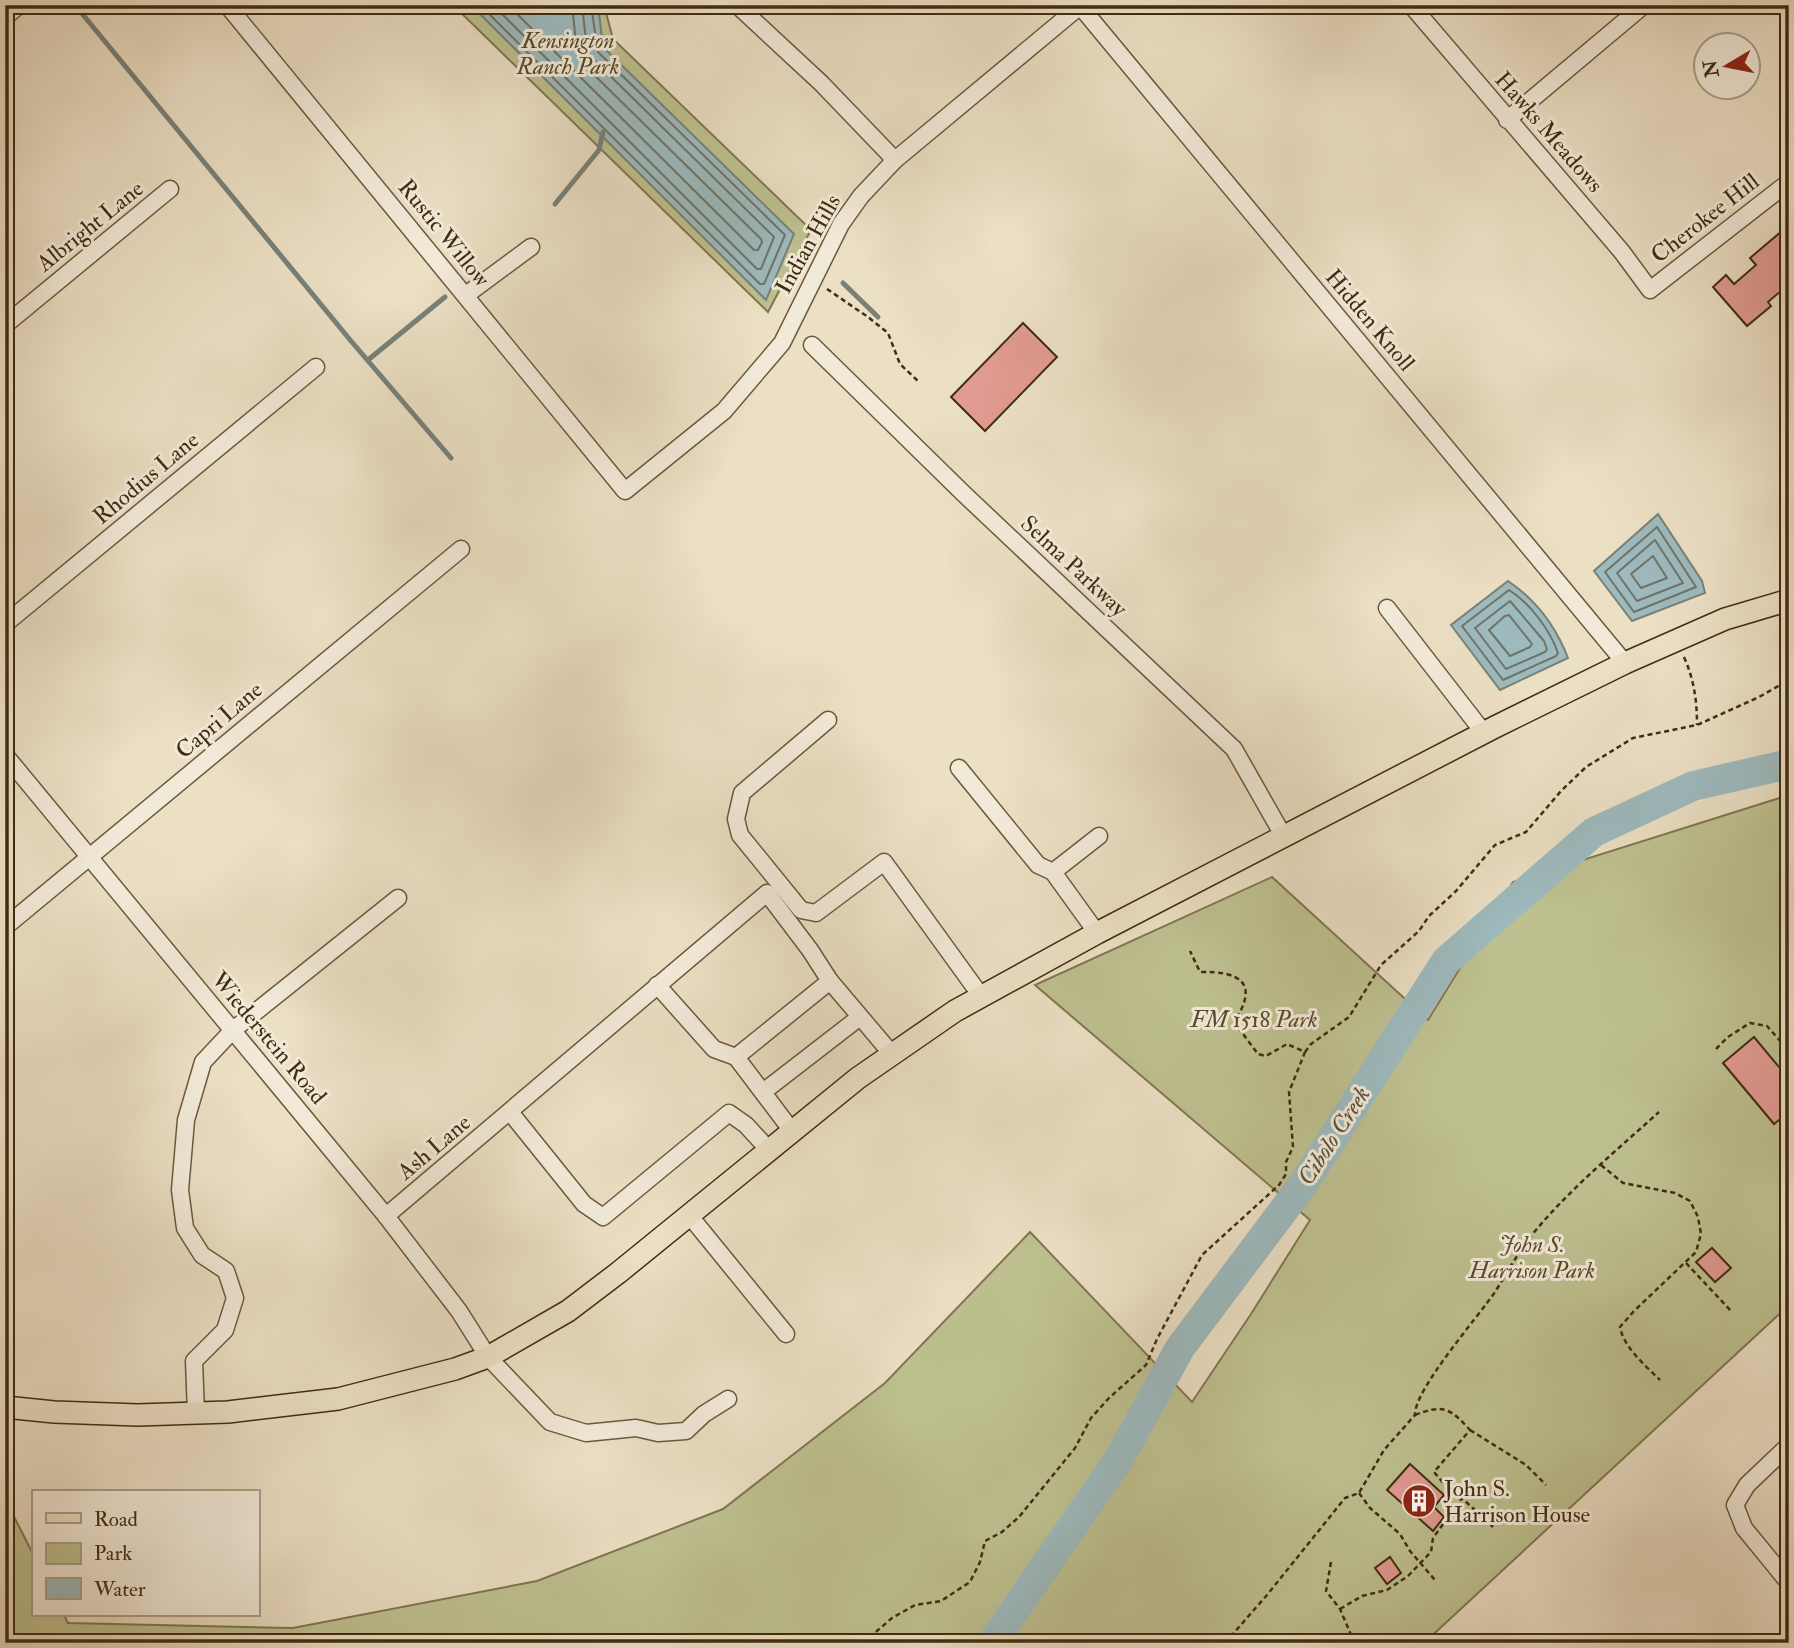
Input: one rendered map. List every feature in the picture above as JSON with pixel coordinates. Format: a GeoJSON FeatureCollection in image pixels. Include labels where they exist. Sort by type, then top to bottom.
{"type":"FeatureCollection","features":[{"type":"Feature","properties":{"kind":"main road"},"geometry":{"type":"LineString","coordinates":[[5,1407],[54,1412],[196,1413],[338,1399],[455,1369],[488,1357],[568,1311],[891,1054],[955,1010],[1097,933],[1483,733],[1625,663],[1726,619],[1789,600]]}},
{"type":"Feature","properties":{"kind":"street","name":"Rustic Willow"},"geometry":{"type":"LineString","coordinates":[[227,5],[625,491]]}},
{"type":"Feature","properties":{"kind":"street"},"geometry":{"type":"LineString","coordinates":[[737,5],[821,83],[895,160]]}},
{"type":"Feature","properties":{"kind":"street","name":"Hawks Meadows"},"geometry":{"type":"LineString","coordinates":[[1411,5],[1622,252],[1650,290]]}},
{"type":"Feature","properties":{"kind":"street"},"geometry":{"type":"LineString","coordinates":[[1507,120],[1644,5]]}},
{"type":"Feature","properties":{"kind":"street","name":"Indian Hills"},"geometry":{"type":"LineString","coordinates":[[625,491],[724,411],[782,344],[841,224],[861,196],[895,160],[1080,6]]}},
{"type":"Feature","properties":{"kind":"street","name":"Hidden Knoll"},"geometry":{"type":"LineString","coordinates":[[1080,6],[1625,663]]}},
{"type":"Feature","properties":{"kind":"street","name":"Cherokee Hill"},"geometry":{"type":"LineString","coordinates":[[1650,290],[1789,182]]}},
{"type":"Feature","properties":{"kind":"street","name":"Albright Lane"},"geometry":{"type":"LineString","coordinates":[[5,325],[170,189]]}},
{"type":"Feature","properties":{"kind":"street"},"geometry":{"type":"LineString","coordinates":[[466,295],[531,247]]}},
{"type":"Feature","properties":{"kind":"street","name":"Selma Parkway"},"geometry":{"type":"LineString","coordinates":[[812,345],[964,494],[1234,749],[1284,837]]}},
{"type":"Feature","properties":{"kind":"street","name":"Rhodius Lane"},"geometry":{"type":"LineString","coordinates":[[5,624],[316,367]]}},
{"type":"Feature","properties":{"kind":"street","name":"Capri Lane"},"geometry":{"type":"LineString","coordinates":[[5,927],[461,549]]}},
{"type":"Feature","properties":{"kind":"street"},"geometry":{"type":"LineString","coordinates":[[1387,608],[1483,733]]}},
{"type":"Feature","properties":{"kind":"street"},"geometry":{"type":"LineString","coordinates":[[828,720],[742,793],[736,819],[740,835],[801,910],[816,913],[884,862],[981,996]]}},
{"type":"Feature","properties":{"kind":"street","name":"Wiederstein Road"},"geometry":{"type":"LineString","coordinates":[[5,755],[386,1216],[459,1311],[488,1357],[550,1422],[586,1433],[636,1428],[658,1433],[686,1431],[704,1414],[728,1399]]}},
{"type":"Feature","properties":{"kind":"street"},"geometry":{"type":"LineString","coordinates":[[959,768],[1038,864],[1053,872],[1097,933]]}},
{"type":"Feature","properties":{"kind":"street"},"geometry":{"type":"LineString","coordinates":[[1053,872],[1099,836]]}},
{"type":"Feature","properties":{"kind":"street","name":"Ash Lane"},"geometry":{"type":"LineString","coordinates":[[386,1216],[767,893],[830,981]]}},
{"type":"Feature","properties":{"kind":"street"},"geometry":{"type":"LineString","coordinates":[[196,1413],[194,1361],[225,1330],[235,1298],[226,1271],[202,1255],[185,1228],[180,1190],[186,1120],[203,1062],[233,1030],[398,898]]}},
{"type":"Feature","properties":{"kind":"street"},"geometry":{"type":"LineString","coordinates":[[736,1057],[830,981],[891,1054]]}},
{"type":"Feature","properties":{"kind":"street"},"geometry":{"type":"LineString","coordinates":[[657,985],[714,1049],[736,1057],[792,1131]]}},
{"type":"Feature","properties":{"kind":"street"},"geometry":{"type":"LineString","coordinates":[[763,1093],[860,1017]]}},
{"type":"Feature","properties":{"kind":"street"},"geometry":{"type":"LineString","coordinates":[[510,1112],[584,1204],[603,1217],[729,1113],[746,1125],[769,1150]]}},
{"type":"Feature","properties":{"kind":"street"},"geometry":{"type":"LineString","coordinates":[[690,1215],[786,1334]]}},
{"type":"Feature","properties":{"kind":"street"},"geometry":{"type":"LineString","coordinates":[[1789,1445],[1747,1485],[1735,1505],[1744,1528],[1789,1583]]}},
{"type":"Feature","properties":{"kind":"path"},"geometry":{"type":"LineString","coordinates":[[812,280],[868,317],[887,333],[900,364],[918,381]]}},
{"type":"Feature","properties":{"kind":"path"},"geometry":{"type":"LineString","coordinates":[[1676,640],[1693,678],[1697,725]]}},
{"type":"Feature","properties":{"kind":"path"},"geometry":{"type":"LineString","coordinates":[[863,1643],[892,1618],[915,1605],[941,1601],[970,1582],[980,1562],[985,1541],[1002,1532],[1019,1517],[1075,1447],[1090,1418],[1146,1365],[1202,1255],[1273,1191],[1286,1174],[1286,1162],[1293,1147],[1289,1092],[1305,1052],[1311,1044],[1349,1017],[1381,965],[1419,931],[1429,916],[1456,891],[1495,845],[1526,832],[1586,767],[1633,738],[1697,725],[1789,680]]}},
{"type":"Feature","properties":{"kind":"path"},"geometry":{"type":"LineString","coordinates":[[1190,951],[1200,972],[1227,972],[1241,981],[1247,993],[1245,1005],[1234,1022],[1258,1054],[1266,1056],[1287,1044],[1305,1052]]}},
{"type":"Feature","properties":{"kind":"path"},"geometry":{"type":"LineString","coordinates":[[1716,1049],[1728,1037],[1750,1023],[1767,1026],[1789,1051]]}},
{"type":"Feature","properties":{"kind":"path"},"geometry":{"type":"LineString","coordinates":[[1415,1415],[1414,1407],[1440,1366],[1536,1230],[1659,1112]]}},
{"type":"Feature","properties":{"kind":"path"},"geometry":{"type":"LineString","coordinates":[[1601,1165],[1623,1183],[1675,1193],[1690,1201],[1698,1217],[1701,1234],[1696,1252],[1620,1327],[1622,1336],[1630,1347],[1660,1380]]}},
{"type":"Feature","properties":{"kind":"path"},"geometry":{"type":"LineString","coordinates":[[1686,1263],[1732,1312]]}},
{"type":"Feature","properties":{"kind":"path"},"geometry":{"type":"LineString","coordinates":[[1225,1643],[1345,1498],[1359,1493],[1384,1450],[1415,1415],[1444,1408],[1460,1418],[1470,1430],[1525,1465],[1546,1485]]}},
{"type":"Feature","properties":{"kind":"path"},"geometry":{"type":"LineString","coordinates":[[1470,1430],[1434,1472],[1493,1527]]}},
{"type":"Feature","properties":{"kind":"path"},"geometry":{"type":"LineString","coordinates":[[1359,1493],[1370,1508],[1400,1534],[1435,1580]]}},
{"type":"Feature","properties":{"kind":"path"},"geometry":{"type":"LineString","coordinates":[[1340,1609],[1362,1596],[1387,1590],[1408,1576],[1431,1552],[1433,1538],[1462,1498]]}},
{"type":"Feature","properties":{"kind":"path"},"geometry":{"type":"LineString","coordinates":[[1331,1562],[1326,1591],[1340,1609],[1352,1637]]}},
{"type":"Feature","properties":{"kind":"green space","name":"Kensington Ranch Park"},"geometry":{"type":"Polygon","coordinates":[[[453,5],[604,5],[613,39],[811,230],[768,312],[453,5]]]}},
{"type":"Feature","properties":{"kind":"green space"},"geometry":{"type":"Polygon","coordinates":[[[1789,795],[1789,1305],[1424,1643],[5,1643],[5,1499],[32,1552],[32,1616],[64,1616],[68,1623],[293,1628],[537,1581],[723,1509],[885,1383],[1030,1232],[1192,1402],[1310,1220],[1035,985],[1272,877],[1428,1020],[1513,882],[1789,795]]]}},
{"type":"Feature","properties":{"kind":"water","name":"Kensington Ranch Park"},"geometry":{"type":"Polygon","coordinates":[[[471,5],[598,5],[603,47],[794,234],[766,300],[471,5]]]}},
{"type":"Feature","properties":{"kind":"water"},"geometry":{"type":"Polygon","coordinates":[[[1658,514],[1702,581],[1705,593],[1632,621],[1594,571],[1658,514]]]}},
{"type":"Feature","properties":{"kind":"water"},"geometry":{"type":"Polygon","coordinates":[[[1508,581],[1528,597],[1544,615],[1568,658],[1500,690],[1451,625],[1508,581]]]}},
{"type":"Feature","properties":{"kind":"building"},"geometry":{"type":"Polygon","coordinates":[[[1789,225],[1789,284],[1768,302],[1771,306],[1747,326],[1713,287],[1726,275],[1734,284],[1756,265],[1750,258],[1789,225]]]}},
{"type":"Feature","properties":{"kind":"building"},"geometry":{"type":"Polygon","coordinates":[[[1023,323],[1057,357],[985,431],[951,397],[1023,323]]]}},
{"type":"Feature","properties":{"kind":"building"},"geometry":{"type":"Polygon","coordinates":[[[1754,1037],[1789,1079],[1789,1112],[1774,1124],[1723,1063],[1754,1037]]]}},
{"type":"Feature","properties":{"kind":"building"},"geometry":{"type":"Polygon","coordinates":[[[1712,1248],[1731,1268],[1715,1282],[1696,1262],[1712,1248]]]}},
{"type":"Feature","properties":{"kind":"building","name":"John S. Harrison House"},"geometry":{"type":"Polygon","coordinates":[[[1410,1464],[1444,1495],[1434,1507],[1444,1517],[1433,1531],[1387,1490],[1410,1464]]]}},
{"type":"Feature","properties":{"kind":"building"},"geometry":{"type":"Polygon","coordinates":[[[1390,1557],[1401,1573],[1387,1584],[1375,1568],[1390,1557]]]}},
{"type":"Feature","properties":{"kind":"waterway"},"geometry":{"type":"LineString","coordinates":[[75,5],[351,341],[451,458]]}},
{"type":"Feature","properties":{"kind":"waterway"},"geometry":{"type":"LineString","coordinates":[[555,204],[599,150],[603,132]]}},
{"type":"Feature","properties":{"kind":"waterway"},"geometry":{"type":"LineString","coordinates":[[843,283],[878,317]]}},
{"type":"Feature","properties":{"kind":"waterway"},"geometry":{"type":"LineString","coordinates":[[368,360],[445,297]]}},
{"type":"Feature","properties":{"kind":"waterway","name":"Cibolo Creek"},"geometry":{"type":"LineString","coordinates":[[992,1643],[1119,1459],[1180,1348],[1304,1183],[1446,961],[1594,832],[1693,786],[1789,764]]}},
{"type":"Feature","properties":{"kind":"place","name":"John S. Harrison House"},"geometry":{"type":"Point","coordinates":[1419,1501]}},
{"type":"Feature","properties":{"kind":"park label","name":"FM 1518 Park"},"geometry":{"type":"Point","coordinates":[1254,1019]}},
{"type":"Feature","properties":{"kind":"park label","name":"John S. Harrison Park"},"geometry":{"type":"Point","coordinates":[1532,1257]}}]}
